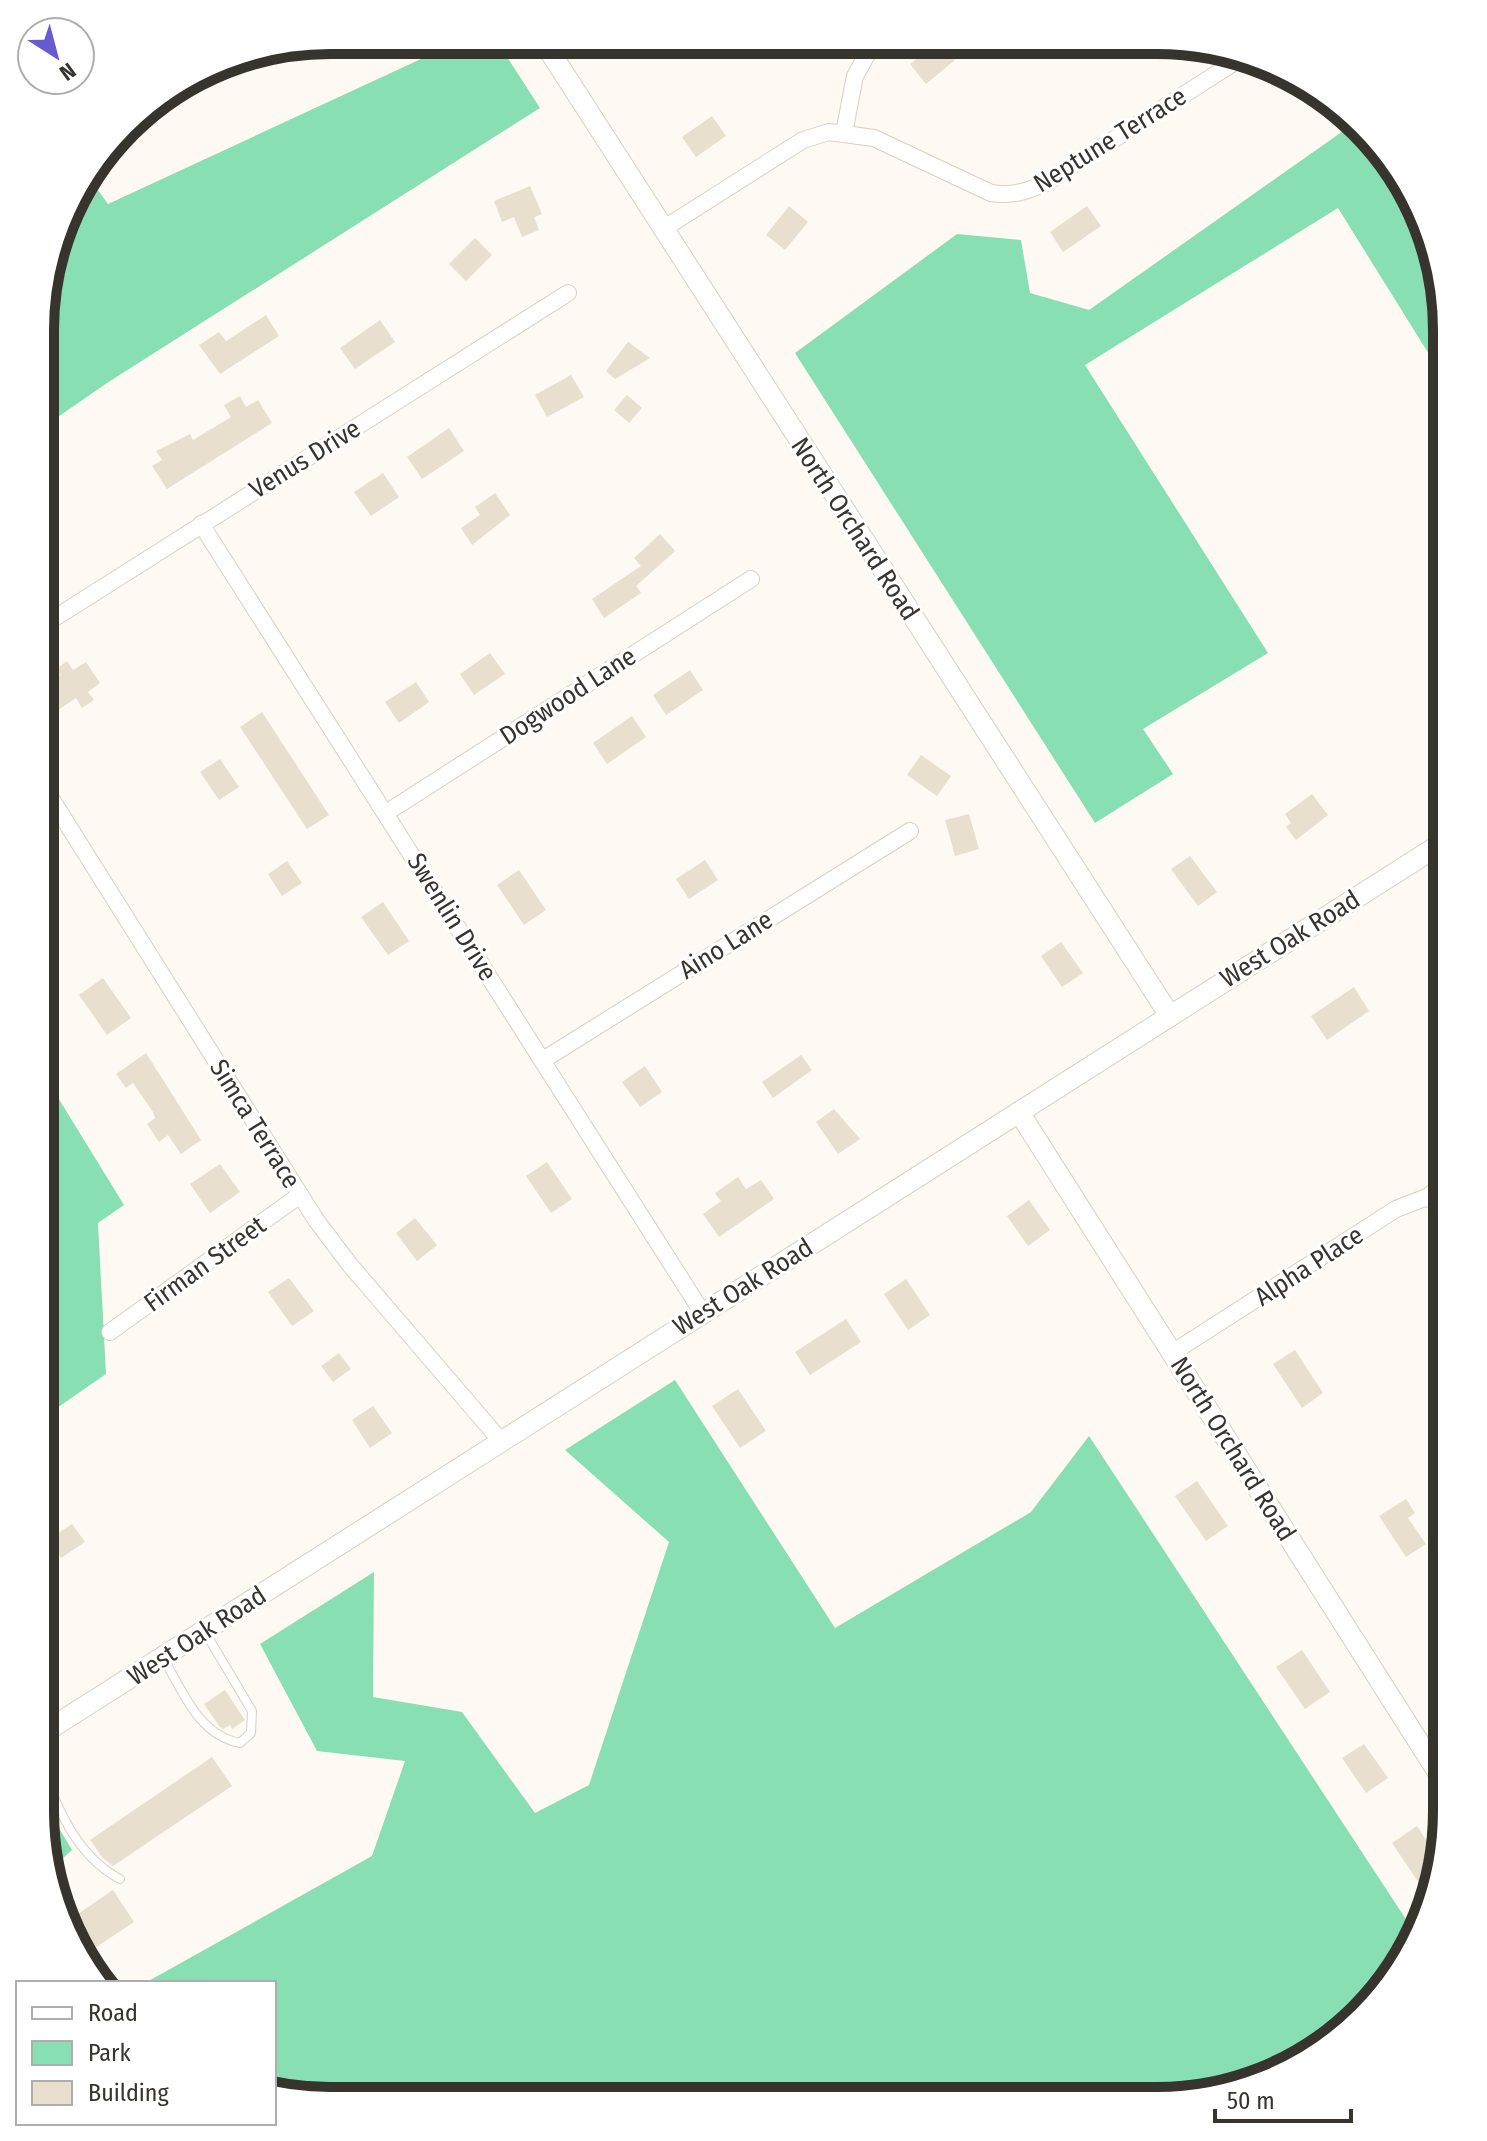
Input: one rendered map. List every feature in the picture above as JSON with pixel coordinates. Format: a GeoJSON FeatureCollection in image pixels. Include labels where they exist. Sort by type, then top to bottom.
{"type":"FeatureCollection","features":[{"type":"Feature","properties":{"kind":"street","name":"North Orchard Road"},"geometry":{"type":"LineString","coordinates":[[551,54],[1170,1016]]}},
{"type":"Feature","properties":{"kind":"street"},"geometry":{"type":"LineString","coordinates":[[663,229],[803,140],[829,132],[844,133],[855,76],[867,54]]}},
{"type":"Feature","properties":{"kind":"street","name":"Neptune Terrace"},"geometry":{"type":"LineString","coordinates":[[844,133],[874,138],[991,193],[1010,196],[1044,184],[1232,64]]}},
{"type":"Feature","properties":{"kind":"street","name":"Venus Drive"},"geometry":{"type":"LineString","coordinates":[[54,618],[568,293]]}},
{"type":"Feature","properties":{"kind":"street","name":"Swenlin Drive"},"geometry":{"type":"LineString","coordinates":[[201,524],[702,1312]]}},
{"type":"Feature","properties":{"kind":"street","name":"Dogwood Lane"},"geometry":{"type":"LineString","coordinates":[[386,813],[751,579]]}},
{"type":"Feature","properties":{"kind":"street","name":"Simca Terrace"},"geometry":{"type":"LineString","coordinates":[[54,803],[300,1195],[350,1265],[501,1441]]}},
{"type":"Feature","properties":{"kind":"street","name":"Aino Lane"},"geometry":{"type":"LineString","coordinates":[[543,1060],[910,831]]}},
{"type":"Feature","properties":{"kind":"street","name":"West Oak Road"},"geometry":{"type":"LineString","coordinates":[[54,1726],[1433,849]]}},
{"type":"Feature","properties":{"kind":"street","name":"North Orchard Road"},"geometry":{"type":"LineString","coordinates":[[1019,1112],[1432,1763]]}},
{"type":"Feature","properties":{"kind":"street","name":"Alpha Place"},"geometry":{"type":"LineString","coordinates":[[1172,1353],[1396,1209],[1432,1193]]}},
{"type":"Feature","properties":{"kind":"street","name":"Firman Street"},"geometry":{"type":"LineString","coordinates":[[110,1332],[300,1195]]}},
{"type":"Feature","properties":{"kind":"street"},"geometry":{"type":"LineString","coordinates":[[1427,1197],[1432,1201]]}},
{"type":"Feature","properties":{"kind":"lane"},"geometry":{"type":"LineString","coordinates":[[163,1658],[208,1730],[224,1740],[240,1743],[251,1733],[252,1711],[205,1631]]}},
{"type":"Feature","properties":{"kind":"lane"},"geometry":{"type":"LineString","coordinates":[[54,1796],[81,1846],[100,1868],[120,1879]]}},
{"type":"Feature","properties":{"kind":"green space"},"geometry":{"type":"Polygon","coordinates":[[[432,54],[505,54],[540,108],[54,420],[56,294],[63,258],[75,224],[95,186],[108,204],[432,54]]]}},
{"type":"Feature","properties":{"kind":"green space"},"geometry":{"type":"Polygon","coordinates":[[[1346,129],[1376,162],[1405,208],[1428,276],[1433,330],[1432,359],[1338,208],[1085,365],[1268,653],[1143,729],[1173,774],[1095,823],[795,353],[957,234],[1021,240],[1030,293],[1089,310],[1346,129]]]}},
{"type":"Feature","properties":{"kind":"green space"},"geometry":{"type":"Polygon","coordinates":[[[54,1091],[124,1205],[98,1223],[106,1374],[54,1410],[54,1091]]]}},
{"type":"Feature","properties":{"kind":"green space"},"geometry":{"type":"Polygon","coordinates":[[[675,1380],[835,1628],[1031,1512],[1089,1436],[1409,1924],[1387,1964],[1365,1993],[1339,2019],[1310,2041],[1279,2059],[1246,2072],[1193,2085],[330,2087],[276,2082],[276,1981],[149,1981],[372,1856],[405,1761],[317,1751],[260,1644],[374,1572],[373,1697],[462,1712],[535,1813],[589,1785],[669,1542],[565,1450],[675,1380]]]}},
{"type":"Feature","properties":{"kind":"green space"},"geometry":{"type":"Polygon","coordinates":[[[55,1821],[72,1850],[59,1862],[55,1821]]]}},
{"type":"Feature","properties":{"kind":"building"},"geometry":{"type":"Polygon","coordinates":[[[923,54],[949,54],[955,60],[926,84],[910,64],[923,54]]]}},
{"type":"Feature","properties":{"kind":"building"},"geometry":{"type":"Polygon","coordinates":[[[712,116],[726,136],[696,157],[682,137],[712,116]]]}},
{"type":"Feature","properties":{"kind":"building"},"geometry":{"type":"Polygon","coordinates":[[[530,186],[542,214],[534,217],[539,230],[522,237],[514,217],[502,222],[494,201],[530,186]]]}},
{"type":"Feature","properties":{"kind":"building"},"geometry":{"type":"Polygon","coordinates":[[[789,206],[808,222],[785,250],[766,235],[789,206]]]}},
{"type":"Feature","properties":{"kind":"building"},"geometry":{"type":"Polygon","coordinates":[[[1087,206],[1101,226],[1063,252],[1050,232],[1087,206]]]}},
{"type":"Feature","properties":{"kind":"building"},"geometry":{"type":"Polygon","coordinates":[[[475,238],[492,255],[466,281],[449,264],[475,238]]]}},
{"type":"Feature","properties":{"kind":"building"},"geometry":{"type":"Polygon","coordinates":[[[266,315],[279,336],[220,374],[199,345],[219,332],[226,341],[266,315]]]}},
{"type":"Feature","properties":{"kind":"building"},"geometry":{"type":"Polygon","coordinates":[[[380,320],[395,342],[355,369],[340,348],[380,320]]]}},
{"type":"Feature","properties":{"kind":"building"},"geometry":{"type":"Polygon","coordinates":[[[628,342],[650,358],[615,379],[606,371],[628,342]]]}},
{"type":"Feature","properties":{"kind":"building"},"geometry":{"type":"Polygon","coordinates":[[[571,375],[584,397],[547,417],[535,395],[571,375]]]}},
{"type":"Feature","properties":{"kind":"building"},"geometry":{"type":"Polygon","coordinates":[[[627,395],[642,408],[629,423],[614,410],[627,395]]]}},
{"type":"Feature","properties":{"kind":"building"},"geometry":{"type":"Polygon","coordinates":[[[240,396],[246,407],[258,400],[272,423],[167,489],[152,466],[162,460],[156,451],[190,434],[193,440],[231,417],[224,405],[240,396]]]}},
{"type":"Feature","properties":{"kind":"building"},"geometry":{"type":"Polygon","coordinates":[[[449,428],[464,451],[422,479],[407,457],[449,428]]]}},
{"type":"Feature","properties":{"kind":"building"},"geometry":{"type":"Polygon","coordinates":[[[383,473],[399,497],[371,516],[354,492],[383,473]]]}},
{"type":"Feature","properties":{"kind":"building"},"geometry":{"type":"Polygon","coordinates":[[[495,493],[510,515],[472,545],[461,528],[480,515],[475,507],[495,493]]]}},
{"type":"Feature","properties":{"kind":"building"},"geometry":{"type":"Polygon","coordinates":[[[660,534],[675,551],[636,586],[641,593],[604,618],[592,599],[641,566],[634,558],[660,534]]]}},
{"type":"Feature","properties":{"kind":"building"},"geometry":{"type":"Polygon","coordinates":[[[490,653],[505,674],[474,695],[460,674],[490,653]]]}},
{"type":"Feature","properties":{"kind":"building"},"geometry":{"type":"Polygon","coordinates":[[[67,661],[73,670],[86,662],[100,683],[88,692],[94,700],[82,708],[76,698],[58,710],[54,704],[54,679],[60,675],[56,669],[67,661]]]}},
{"type":"Feature","properties":{"kind":"building"},"geometry":{"type":"Polygon","coordinates":[[[690,670],[703,690],[666,715],[653,695],[690,670]]]}},
{"type":"Feature","properties":{"kind":"building"},"geometry":{"type":"Polygon","coordinates":[[[416,682],[429,702],[399,723],[385,702],[416,682]]]}},
{"type":"Feature","properties":{"kind":"building"},"geometry":{"type":"Polygon","coordinates":[[[262,712],[329,815],[307,829],[240,727],[262,712]]]}},
{"type":"Feature","properties":{"kind":"building"},"geometry":{"type":"Polygon","coordinates":[[[632,716],[646,737],[607,764],[593,743],[632,716]]]}},
{"type":"Feature","properties":{"kind":"building"},"geometry":{"type":"Polygon","coordinates":[[[921,755],[951,776],[937,796],[907,775],[921,755]]]}},
{"type":"Feature","properties":{"kind":"building"},"geometry":{"type":"Polygon","coordinates":[[[220,759],[239,787],[219,800],[200,772],[220,759]]]}},
{"type":"Feature","properties":{"kind":"building"},"geometry":{"type":"Polygon","coordinates":[[[1312,794],[1328,815],[1296,840],[1286,827],[1291,823],[1285,814],[1312,794]]]}},
{"type":"Feature","properties":{"kind":"building"},"geometry":{"type":"Polygon","coordinates":[[[969,814],[979,849],[955,856],[945,820],[969,814]]]}},
{"type":"Feature","properties":{"kind":"building"},"geometry":{"type":"Polygon","coordinates":[[[1190,856],[1217,892],[1198,906],[1171,869],[1190,856]]]}},
{"type":"Feature","properties":{"kind":"building"},"geometry":{"type":"Polygon","coordinates":[[[705,860],[718,880],[689,899],[676,879],[705,860]]]}},
{"type":"Feature","properties":{"kind":"building"},"geometry":{"type":"Polygon","coordinates":[[[287,861],[302,883],[282,896],[268,874],[287,861]]]}},
{"type":"Feature","properties":{"kind":"building"},"geometry":{"type":"Polygon","coordinates":[[[519,870],[546,910],[524,925],[497,885],[519,870]]]}},
{"type":"Feature","properties":{"kind":"building"},"geometry":{"type":"Polygon","coordinates":[[[383,902],[409,941],[388,955],[361,917],[383,902]]]}},
{"type":"Feature","properties":{"kind":"building"},"geometry":{"type":"Polygon","coordinates":[[[1061,942],[1083,973],[1062,987],[1041,956],[1061,942]]]}},
{"type":"Feature","properties":{"kind":"building"},"geometry":{"type":"Polygon","coordinates":[[[103,978],[131,1018],[107,1035],[79,995],[103,978]]]}},
{"type":"Feature","properties":{"kind":"building"},"geometry":{"type":"Polygon","coordinates":[[[1354,987],[1369,1011],[1327,1040],[1311,1016],[1354,987]]]}},
{"type":"Feature","properties":{"kind":"building"},"geometry":{"type":"Polygon","coordinates":[[[146,1053],[201,1140],[181,1154],[168,1135],[159,1142],[147,1124],[155,1118],[153,1112],[133,1083],[126,1088],[116,1074],[146,1053]]]}},
{"type":"Feature","properties":{"kind":"building"},"geometry":{"type":"Polygon","coordinates":[[[801,1055],[812,1070],[773,1098],[762,1082],[801,1055]]]}},
{"type":"Feature","properties":{"kind":"building"},"geometry":{"type":"Polygon","coordinates":[[[645,1066],[662,1092],[640,1107],[622,1082],[645,1066]]]}},
{"type":"Feature","properties":{"kind":"building"},"geometry":{"type":"Polygon","coordinates":[[[834,1109],[860,1139],[838,1154],[816,1122],[834,1109]]]}},
{"type":"Feature","properties":{"kind":"building"},"geometry":{"type":"Polygon","coordinates":[[[547,1162],[572,1199],[551,1213],[526,1176],[547,1162]]]}},
{"type":"Feature","properties":{"kind":"building"},"geometry":{"type":"Polygon","coordinates":[[[220,1164],[240,1192],[210,1213],[190,1184],[220,1164]]]}},
{"type":"Feature","properties":{"kind":"building"},"geometry":{"type":"Polygon","coordinates":[[[738,1177],[746,1189],[761,1180],[774,1199],[719,1237],[703,1214],[721,1201],[715,1193],[738,1177]]]}},
{"type":"Feature","properties":{"kind":"building"},"geometry":{"type":"Polygon","coordinates":[[[1029,1200],[1050,1230],[1028,1246],[1007,1216],[1029,1200]]]}},
{"type":"Feature","properties":{"kind":"building"},"geometry":{"type":"Polygon","coordinates":[[[415,1218],[437,1245],[417,1261],[396,1233],[415,1218]]]}},
{"type":"Feature","properties":{"kind":"building"},"geometry":{"type":"Polygon","coordinates":[[[289,1278],[314,1311],[292,1326],[268,1292],[289,1278]]]}},
{"type":"Feature","properties":{"kind":"building"},"geometry":{"type":"Polygon","coordinates":[[[906,1279],[930,1315],[908,1330],[884,1294],[906,1279]]]}},
{"type":"Feature","properties":{"kind":"building"},"geometry":{"type":"Polygon","coordinates":[[[846,1319],[861,1342],[810,1375],[795,1352],[846,1319]]]}},
{"type":"Feature","properties":{"kind":"building"},"geometry":{"type":"Polygon","coordinates":[[[1295,1350],[1323,1393],[1302,1408],[1273,1364],[1295,1350]]]}},
{"type":"Feature","properties":{"kind":"building"},"geometry":{"type":"Polygon","coordinates":[[[339,1353],[351,1369],[333,1382],[321,1366],[339,1353]]]}},
{"type":"Feature","properties":{"kind":"building"},"geometry":{"type":"Polygon","coordinates":[[[738,1389],[766,1431],[740,1448],[712,1406],[738,1389]]]}},
{"type":"Feature","properties":{"kind":"building"},"geometry":{"type":"Polygon","coordinates":[[[373,1406],[392,1433],[370,1448],[352,1420],[373,1406]]]}},
{"type":"Feature","properties":{"kind":"building"},"geometry":{"type":"Polygon","coordinates":[[[1197,1481],[1228,1526],[1206,1541],[1175,1496],[1197,1481]]]}},
{"type":"Feature","properties":{"kind":"building"},"geometry":{"type":"Polygon","coordinates":[[[1406,1499],[1415,1513],[1408,1518],[1426,1544],[1406,1557],[1379,1516],[1406,1499]]]}},
{"type":"Feature","properties":{"kind":"building"},"geometry":{"type":"Polygon","coordinates":[[[72,1524],[85,1542],[61,1558],[54,1547],[54,1536],[72,1524]]]}},
{"type":"Feature","properties":{"kind":"building"},"geometry":{"type":"Polygon","coordinates":[[[1302,1650],[1330,1692],[1305,1709],[1276,1667],[1302,1650]]]}},
{"type":"Feature","properties":{"kind":"building"},"geometry":{"type":"Polygon","coordinates":[[[225,1690],[245,1720],[232,1729],[230,1725],[223,1729],[219,1726],[204,1704],[225,1690]]]}},
{"type":"Feature","properties":{"kind":"building"},"geometry":{"type":"Polygon","coordinates":[[[1364,1744],[1388,1778],[1366,1793],[1342,1758],[1364,1744]]]}},
{"type":"Feature","properties":{"kind":"building"},"geometry":{"type":"Polygon","coordinates":[[[212,1757],[232,1786],[113,1866],[102,1857],[90,1840],[212,1757]]]}},
{"type":"Feature","properties":{"kind":"building"},"geometry":{"type":"Polygon","coordinates":[[[1417,1826],[1430,1846],[1422,1887],[1392,1843],[1417,1826]]]}},
{"type":"Feature","properties":{"kind":"building"},"geometry":{"type":"Polygon","coordinates":[[[113,1890],[134,1922],[92,1950],[75,1916],[113,1890]]]}}]}
